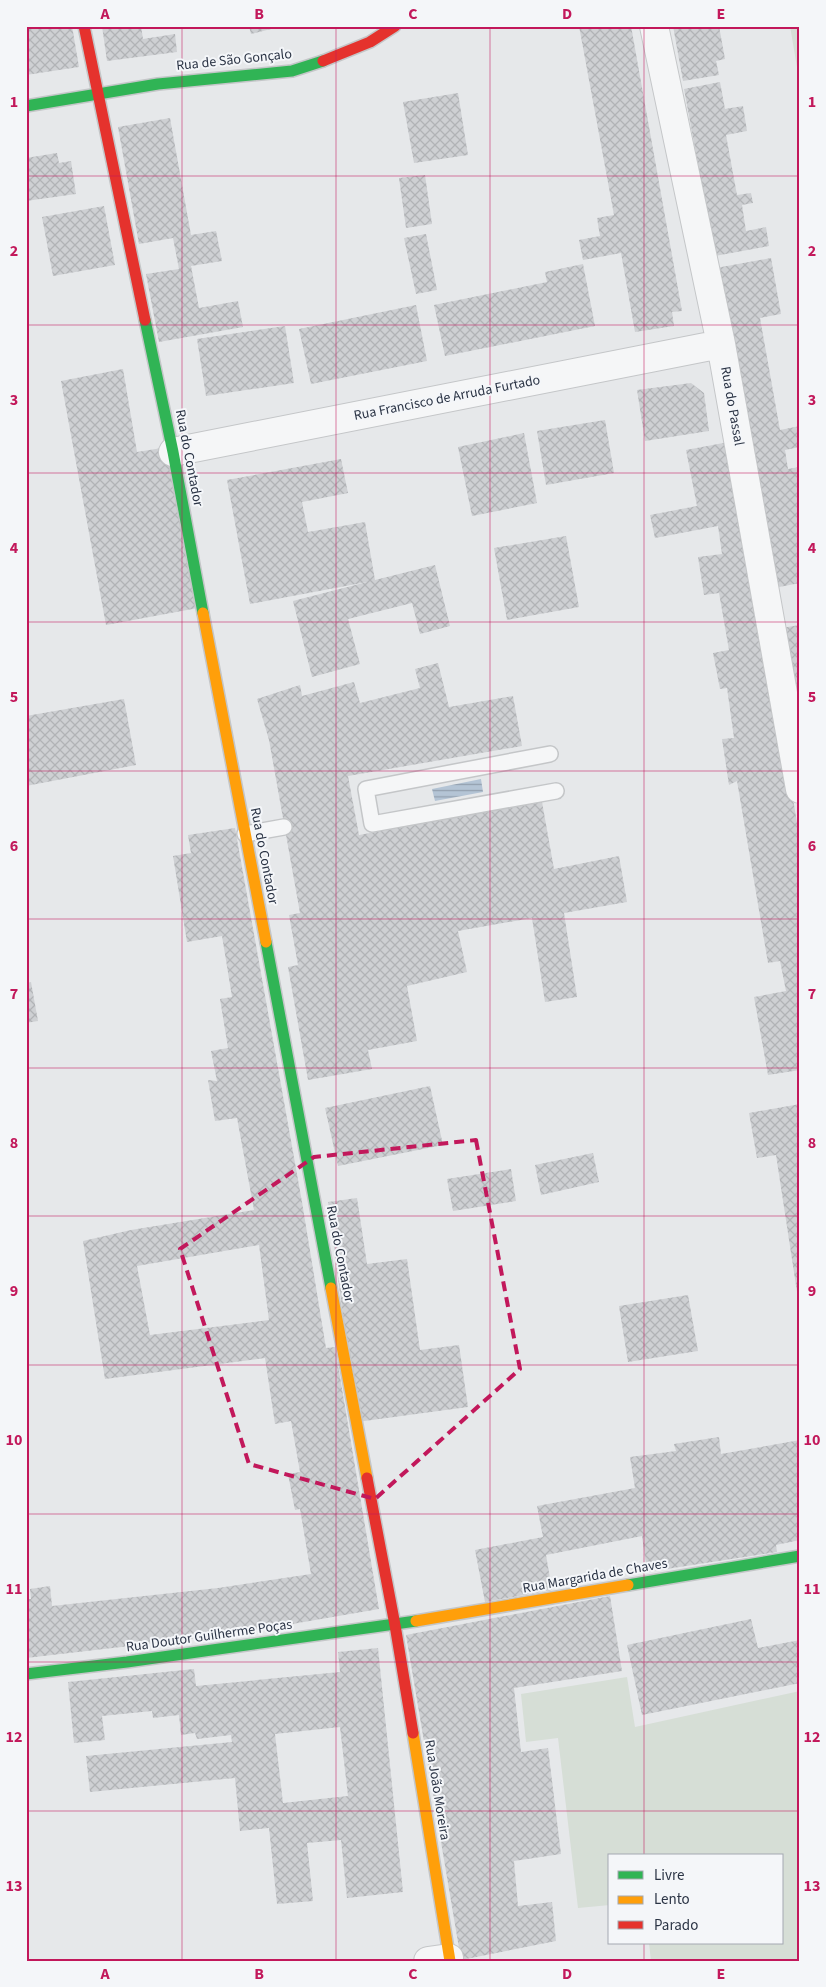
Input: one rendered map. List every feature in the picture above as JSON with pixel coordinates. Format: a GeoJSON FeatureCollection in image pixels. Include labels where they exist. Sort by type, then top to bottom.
{"type":"FeatureCollection","features":[{"type":"Feature","properties":{"kind":"street","name":"Rua do Contador"},"geometry":{"type":"LineString","coordinates":[[84,26],[173,452],[395,1625]]}},
{"type":"Feature","properties":{"kind":"street","name":"Rua de São Gonçalo"},"geometry":{"type":"LineString","coordinates":[[26,106],[158,84],[292,71],[337,57],[370,42],[394,26]]}},
{"type":"Feature","properties":{"kind":"street","name":"Rua do Passal"},"geometry":{"type":"LineString","coordinates":[[654,26],[721,344],[798,762],[800,789]]}},
{"type":"Feature","properties":{"kind":"street","name":"Rua Francisco de Arruda Furtado"},"geometry":{"type":"LineString","coordinates":[[173,452],[721,344]]}},
{"type":"Feature","properties":{"kind":"street","name":"Rua Margarida de Chaves"},"geometry":{"type":"LineString","coordinates":[[395,1625],[800,1556]]}},
{"type":"Feature","properties":{"kind":"street","name":"Rua Doutor Guilherme Poças"},"geometry":{"type":"LineString","coordinates":[[26,1674],[395,1625]]}},
{"type":"Feature","properties":{"kind":"street","name":"Rua João Moreira"},"geometry":{"type":"LineString","coordinates":[[395,1625],[442,1960]]}},
{"type":"Feature","properties":{"kind":"lane"},"geometry":{"type":"LineString","coordinates":[[550,754],[366,789],[362,812],[372,824],[556,791]]}},
{"type":"Feature","properties":{"kind":"lane"},"geometry":{"type":"LineString","coordinates":[[245,834],[284,827]]}},
{"type":"Feature","properties":{"kind":"highlighted area"},"geometry":{"type":"Polygon","coordinates":[[[476,1140],[520,1369],[375,1499],[249,1464],[180,1249],[314,1157],[476,1140]]]}},
{"type":"Feature","properties":{"kind":"shaded area"},"geometry":{"type":"Polygon","coordinates":[[[790,26],[800,26],[800,85],[790,26]]]}},
{"type":"Feature","properties":{"kind":"shaded area"},"geometry":{"type":"Polygon","coordinates":[[[627,1677],[635,1727],[800,1691],[800,1961],[651,1961],[649,1944],[784,1944],[784,1854],[608,1854],[608,1905],[578,1908],[558,1738],[526,1742],[521,1694],[627,1677]]]}},
{"type":"Feature","properties":{"kind":"water"},"geometry":{"type":"Polygon","coordinates":[[[481,779],[483,792],[435,801],[432,789],[481,779]]]}},
{"type":"Feature","properties":{"kind":"building"},"geometry":{"type":"Polygon","coordinates":[[[26,26],[72,26],[79,67],[26,75],[26,26]]]}},
{"type":"Feature","properties":{"kind":"building"},"geometry":{"type":"Polygon","coordinates":[[[102,26],[141,26],[143,39],[175,34],[177,52],[107,61],[102,26]]]}},
{"type":"Feature","properties":{"kind":"building"},"geometry":{"type":"Polygon","coordinates":[[[249,26],[279,26],[279,27],[251,34],[249,26]]]}},
{"type":"Feature","properties":{"kind":"building"},"geometry":{"type":"Polygon","coordinates":[[[579,26],[631,26],[682,311],[672,312],[674,326],[635,332],[621,253],[583,260],[579,240],[600,236],[597,218],[614,215],[579,26]]]}},
{"type":"Feature","properties":{"kind":"building"},"geometry":{"type":"Polygon","coordinates":[[[673,26],[719,26],[725,59],[716,61],[719,75],[683,81],[673,26]]]}},
{"type":"Feature","properties":{"kind":"building"},"geometry":{"type":"Polygon","coordinates":[[[720,82],[725,109],[743,106],[747,131],[726,135],[737,195],[751,193],[753,203],[742,205],[746,231],[766,227],[769,246],[715,256],[684,89],[720,82]]]}},
{"type":"Feature","properties":{"kind":"building"},"geometry":{"type":"Polygon","coordinates":[[[458,93],[468,155],[414,163],[403,102],[458,93]]]}},
{"type":"Feature","properties":{"kind":"building"},"geometry":{"type":"Polygon","coordinates":[[[170,118],[191,235],[216,231],[222,261],[191,266],[199,308],[238,301],[243,327],[159,342],[146,274],[179,269],[173,238],[139,244],[118,127],[170,118]]]}},
{"type":"Feature","properties":{"kind":"building"},"geometry":{"type":"Polygon","coordinates":[[[57,153],[59,163],[71,161],[76,194],[26,201],[26,158],[57,153]]]}},
{"type":"Feature","properties":{"kind":"building"},"geometry":{"type":"Polygon","coordinates":[[[425,175],[432,224],[406,228],[399,178],[425,175]]]}},
{"type":"Feature","properties":{"kind":"building"},"geometry":{"type":"Polygon","coordinates":[[[104,206],[115,265],[53,276],[42,217],[104,206]]]}},
{"type":"Feature","properties":{"kind":"building"},"geometry":{"type":"Polygon","coordinates":[[[426,234],[437,290],[416,294],[404,238],[426,234]]]}},
{"type":"Feature","properties":{"kind":"building"},"geometry":{"type":"Polygon","coordinates":[[[771,258],[781,314],[760,318],[780,430],[800,426],[800,447],[785,450],[788,469],[799,467],[800,474],[800,583],[774,588],[716,268],[771,258]]]}},
{"type":"Feature","properties":{"kind":"building"},"geometry":{"type":"Polygon","coordinates":[[[583,264],[595,326],[445,356],[434,305],[547,282],[545,272],[583,264]]]}},
{"type":"Feature","properties":{"kind":"building"},"geometry":{"type":"Polygon","coordinates":[[[416,305],[427,361],[311,384],[299,329],[416,305]]]}},
{"type":"Feature","properties":{"kind":"building"},"geometry":{"type":"Polygon","coordinates":[[[285,326],[294,383],[206,396],[197,339],[285,326]]]}},
{"type":"Feature","properties":{"kind":"building"},"geometry":{"type":"Polygon","coordinates":[[[123,369],[137,452],[168,447],[198,608],[106,625],[61,381],[123,369]]]}},
{"type":"Feature","properties":{"kind":"building"},"geometry":{"type":"Polygon","coordinates":[[[691,383],[704,393],[709,431],[645,441],[637,390],[691,383]]]}},
{"type":"Feature","properties":{"kind":"building"},"geometry":{"type":"Polygon","coordinates":[[[605,420],[614,473],[546,485],[537,431],[605,420]]]}},
{"type":"Feature","properties":{"kind":"building"},"geometry":{"type":"Polygon","coordinates":[[[524,433],[537,503],[472,516],[458,447],[524,433]]]}},
{"type":"Feature","properties":{"kind":"building"},"geometry":{"type":"Polygon","coordinates":[[[734,441],[800,841],[800,1070],[768,1075],[754,997],[786,991],[780,961],[768,963],[737,781],[729,785],[722,739],[734,738],[727,688],[720,689],[713,653],[729,650],[719,593],[704,595],[698,557],[722,554],[718,526],[655,538],[650,515],[697,506],[686,450],[734,441]]]}},
{"type":"Feature","properties":{"kind":"building"},"geometry":{"type":"Polygon","coordinates":[[[341,459],[348,493],[302,502],[308,532],[365,522],[375,580],[435,565],[450,626],[420,634],[412,603],[348,619],[360,664],[312,677],[293,601],[367,582],[250,604],[227,480],[341,459]]]}},
{"type":"Feature","properties":{"kind":"building"},"geometry":{"type":"Polygon","coordinates":[[[566,536],[579,607],[507,620],[494,548],[566,536]]]}},
{"type":"Feature","properties":{"kind":"building"},"geometry":{"type":"Polygon","coordinates":[[[800,625],[800,731],[781,628],[800,625]]]}},
{"type":"Feature","properties":{"kind":"building"},"geometry":{"type":"Polygon","coordinates":[[[438,663],[449,707],[513,696],[522,746],[348,776],[359,835],[542,802],[554,869],[619,856],[627,902],[564,913],[577,997],[545,1002],[532,918],[458,931],[467,972],[407,986],[417,1041],[368,1050],[372,1069],[308,1080],[288,967],[298,965],[289,915],[300,913],[269,740],[257,699],[300,685],[302,696],[354,682],[360,703],[420,688],[415,669],[438,663]]]}},
{"type":"Feature","properties":{"kind":"building"},"geometry":{"type":"Polygon","coordinates":[[[124,699],[136,765],[26,786],[26,716],[124,699]]]}},
{"type":"Feature","properties":{"kind":"building"},"geometry":{"type":"Polygon","coordinates":[[[235,828],[302,1202],[326,1348],[335,1347],[379,1609],[269,1628],[26,1658],[26,1599],[31,1599],[30,1589],[50,1586],[52,1606],[218,1588],[311,1574],[300,1509],[295,1510],[288,1474],[300,1472],[291,1421],[275,1424],[265,1358],[105,1379],[83,1241],[131,1230],[254,1210],[237,1118],[215,1121],[208,1080],[217,1081],[211,1051],[228,1048],[220,999],[232,997],[222,936],[187,942],[173,856],[191,853],[188,835],[235,828]],[[259,1245],[137,1266],[150,1335],[269,1320],[259,1245]]]}},
{"type":"Feature","properties":{"kind":"building"},"geometry":{"type":"Polygon","coordinates":[[[31,982],[38,1021],[26,1023],[26,983],[31,982]]]}},
{"type":"Feature","properties":{"kind":"building"},"geometry":{"type":"Polygon","coordinates":[[[430,1086],[443,1145],[338,1166],[325,1108],[430,1086]]]}},
{"type":"Feature","properties":{"kind":"building"},"geometry":{"type":"Polygon","coordinates":[[[800,1104],[799,1305],[776,1155],[757,1158],[749,1113],[800,1104]]]}},
{"type":"Feature","properties":{"kind":"building"},"geometry":{"type":"Polygon","coordinates":[[[593,1153],[599,1182],[541,1195],[535,1165],[593,1153]]]}},
{"type":"Feature","properties":{"kind":"building"},"geometry":{"type":"Polygon","coordinates":[[[511,1169],[516,1201],[453,1211],[447,1179],[511,1169]]]}},
{"type":"Feature","properties":{"kind":"building"},"geometry":{"type":"Polygon","coordinates":[[[357,1198],[367,1264],[407,1259],[420,1350],[459,1345],[468,1407],[357,1422],[328,1202],[357,1198]]]}},
{"type":"Feature","properties":{"kind":"building"},"geometry":{"type":"Polygon","coordinates":[[[688,1295],[698,1351],[628,1362],[619,1306],[688,1295]]]}},
{"type":"Feature","properties":{"kind":"building"},"geometry":{"type":"Polygon","coordinates":[[[719,1437],[721,1454],[800,1440],[800,1540],[776,1545],[777,1552],[647,1572],[642,1536],[546,1555],[552,1590],[485,1602],[475,1550],[543,1537],[537,1506],[635,1488],[630,1457],[676,1451],[674,1444],[719,1437]]]}},
{"type":"Feature","properties":{"kind":"building"},"geometry":{"type":"Polygon","coordinates":[[[610,1596],[622,1671],[514,1688],[521,1752],[548,1748],[561,1854],[514,1861],[518,1906],[552,1902],[556,1941],[461,1960],[406,1635],[610,1596]]]}},
{"type":"Feature","properties":{"kind":"building"},"geometry":{"type":"Polygon","coordinates":[[[751,1619],[758,1648],[800,1640],[800,1683],[642,1715],[627,1645],[751,1619]]]}},
{"type":"Feature","properties":{"kind":"building"},"geometry":{"type":"Polygon","coordinates":[[[378,1648],[403,1892],[347,1898],[341,1840],[307,1843],[313,1901],[277,1904],[269,1828],[240,1831],[235,1778],[90,1792],[86,1756],[232,1742],[231,1735],[197,1739],[195,1733],[181,1735],[179,1715],[153,1718],[152,1711],[102,1716],[105,1740],[74,1743],[68,1682],[194,1669],[196,1686],[340,1672],[338,1652],[378,1648]],[[340,1727],[275,1734],[283,1803],[348,1796],[340,1727]]]}},
{"type":"Feature","properties":{"kind":"traffic: fast"},"geometry":{"type":"LineString","coordinates":[[26,106],[158,84],[292,71],[323,61]]}},
{"type":"Feature","properties":{"kind":"traffic: fast"},"geometry":{"type":"LineString","coordinates":[[145,320],[173,452],[203,613]]}},
{"type":"Feature","properties":{"kind":"traffic: fast"},"geometry":{"type":"LineString","coordinates":[[266,942],[331,1288]]}},
{"type":"Feature","properties":{"kind":"traffic: fast"},"geometry":{"type":"LineString","coordinates":[[628,1585],[800,1556]]}},
{"type":"Feature","properties":{"kind":"traffic: fast"},"geometry":{"type":"LineString","coordinates":[[26,1674],[127,1662],[416,1621]]}},
{"type":"Feature","properties":{"kind":"traffic: slow"},"geometry":{"type":"LineString","coordinates":[[203,613],[266,942]]}},
{"type":"Feature","properties":{"kind":"traffic: slow"},"geometry":{"type":"LineString","coordinates":[[331,1288],[367,1478]]}},
{"type":"Feature","properties":{"kind":"traffic: slow"},"geometry":{"type":"LineString","coordinates":[[416,1621],[628,1585]]}},
{"type":"Feature","properties":{"kind":"traffic: slow"},"geometry":{"type":"LineString","coordinates":[[413,1733],[450,1961]]}},
{"type":"Feature","properties":{"kind":"traffic: jam"},"geometry":{"type":"LineString","coordinates":[[84,26],[145,320]]}},
{"type":"Feature","properties":{"kind":"traffic: jam"},"geometry":{"type":"LineString","coordinates":[[323,61],[370,42],[395,26]]}},
{"type":"Feature","properties":{"kind":"traffic: jam"},"geometry":{"type":"LineString","coordinates":[[367,1478],[413,1733]]}}]}
